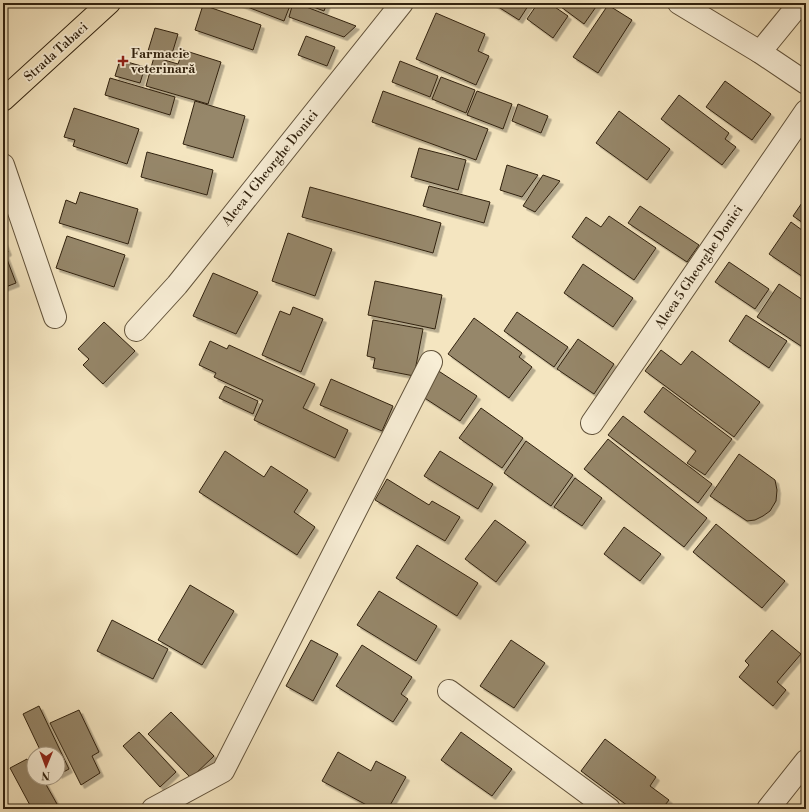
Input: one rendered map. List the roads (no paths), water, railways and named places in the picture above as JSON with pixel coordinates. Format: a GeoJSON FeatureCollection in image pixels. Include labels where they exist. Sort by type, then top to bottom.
{"type":"FeatureCollection","features":[{"type":"Feature","properties":{"kind":"main road","name":"Strada Tabaci"},"geometry":{"type":"LineString","coordinates":[[3,100],[109,3]]}},
{"type":"Feature","properties":{"kind":"street","name":"Aleea 1 Gheorghe Donici"},"geometry":{"type":"LineString","coordinates":[[136,330],[177,285],[402,3]]}},
{"type":"Feature","properties":{"kind":"street"},"geometry":{"type":"LineString","coordinates":[[679,3],[706,9],[760,52],[806,83]]}},
{"type":"Feature","properties":{"kind":"street"},"geometry":{"type":"LineString","coordinates":[[760,52],[800,3]]}},
{"type":"Feature","properties":{"kind":"street","name":"Aleea 5 Gheorghe Donici"},"geometry":{"type":"LineString","coordinates":[[592,423],[806,110]]}},
{"type":"Feature","properties":{"kind":"street"},"geometry":{"type":"LineString","coordinates":[[3,165],[55,317]]}},
{"type":"Feature","properties":{"kind":"street"},"geometry":{"type":"LineString","coordinates":[[153,809],[222,771],[431,362]]}},
{"type":"Feature","properties":{"kind":"street"},"geometry":{"type":"LineString","coordinates":[[449,691],[610,809]]}},
{"type":"Feature","properties":{"kind":"street"},"geometry":{"type":"LineString","coordinates":[[768,809],[806,761]]}},
{"type":"Feature","properties":{"kind":"place","name":"Farmacie veterinară"},"geometry":{"type":"Point","coordinates":[123,61]}}]}
